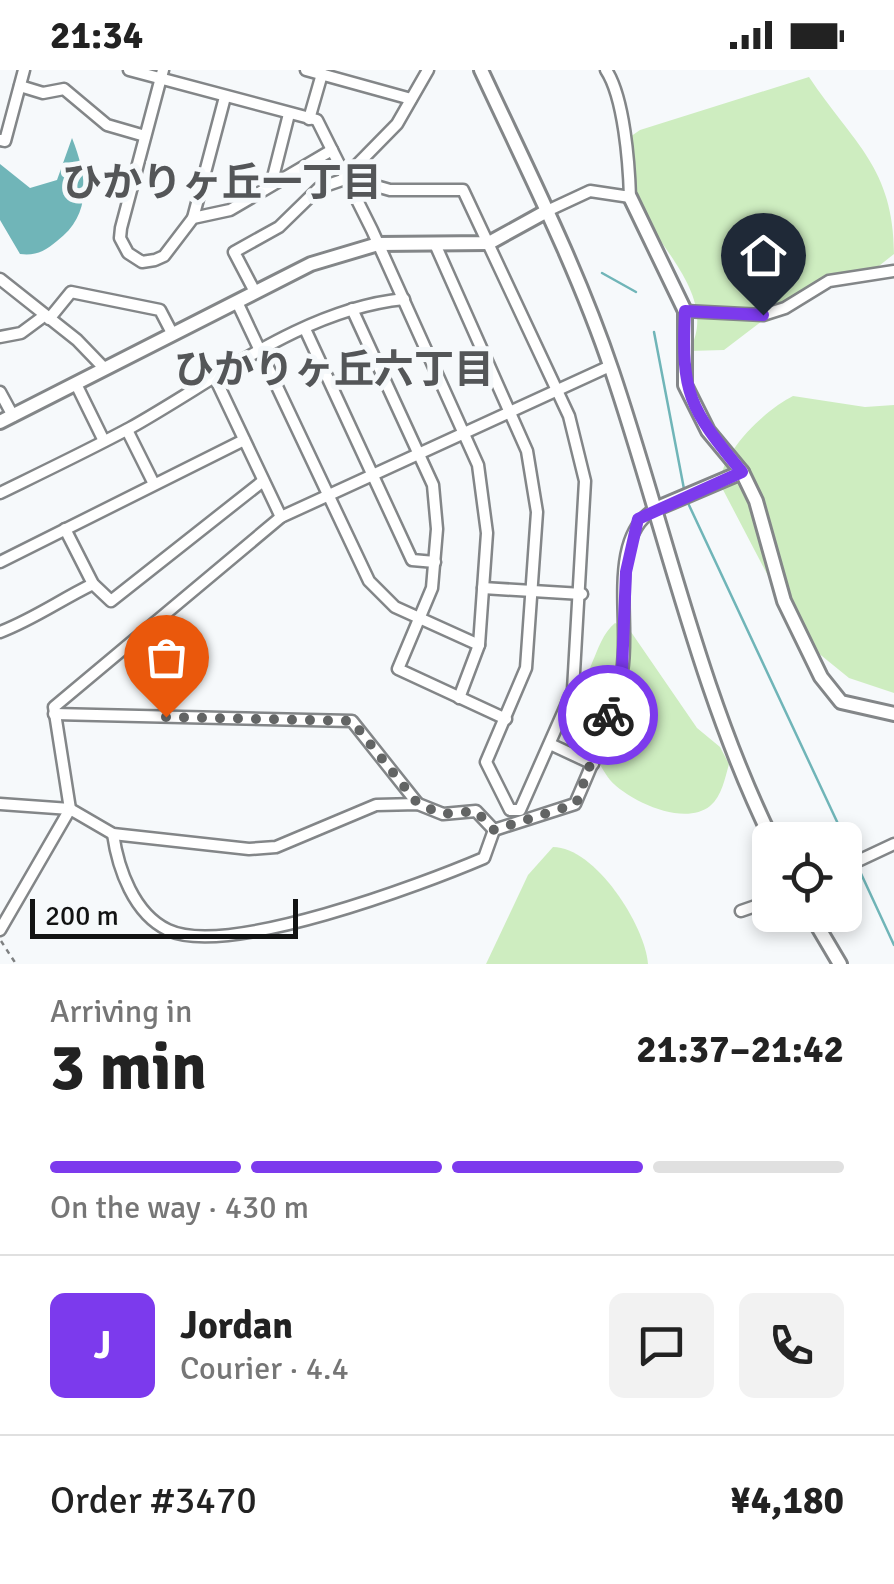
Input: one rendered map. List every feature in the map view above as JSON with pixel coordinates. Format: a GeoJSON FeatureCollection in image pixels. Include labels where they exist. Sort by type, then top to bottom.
{"type":"FeatureCollection","features":[{"type":"Feature","properties":{"kind":"street"},"geometry":{"type":"LineString","coordinates":[[0,140],[5,142],[24,70]]}},
{"type":"Feature","properties":{"kind":"street"},"geometry":{"type":"LineString","coordinates":[[130,70],[162,74],[225,97],[316,120],[347,177],[465,432],[485,498],[479,645],[459,698]]}},
{"type":"Feature","properties":{"kind":"street"},"geometry":{"type":"LineString","coordinates":[[306,70],[411,98]]}},
{"type":"Feature","properties":{"kind":"street"},"geometry":{"type":"LineString","coordinates":[[255,292],[234,252],[279,227],[318,188],[347,177],[398,124],[428,70]]}},
{"type":"Feature","properties":{"kind":"street"},"geometry":{"type":"LineString","coordinates":[[481,70],[547,211],[610,366],[727,741],[764,822]]}},
{"type":"Feature","properties":{"kind":"street"},"geometry":{"type":"LineString","coordinates":[[606,70],[614,81],[626,145],[630,196],[685,311],[685,384],[708,431],[742,472],[756,501],[784,601],[826,687],[853,707],[894,714]]}},
{"type":"Feature","properties":{"kind":"street"},"geometry":{"type":"LineString","coordinates":[[162,74],[120,228],[123,247],[142,262],[164,256],[192,218],[225,97]]}},
{"type":"Feature","properties":{"kind":"street"},"geometry":{"type":"LineString","coordinates":[[310,119],[322,74]]}},
{"type":"Feature","properties":{"kind":"street"},"geometry":{"type":"LineString","coordinates":[[20,86],[43,93],[64,89],[107,125],[145,136]]}},
{"type":"Feature","properties":{"kind":"street"},"geometry":{"type":"LineString","coordinates":[[271,185],[290,114]]}},
{"type":"Feature","properties":{"kind":"street"},"geometry":{"type":"LineString","coordinates":[[192,218],[230,210],[332,150]]}},
{"type":"Feature","properties":{"kind":"street"},"geometry":{"type":"LineString","coordinates":[[347,177],[390,190],[463,190],[570,416],[585,482],[582,594],[573,690],[520,810],[510,810],[486,762],[526,668],[537,512],[534,478],[511,411],[435,244]]}},
{"type":"Feature","properties":{"kind":"street"},"geometry":{"type":"LineString","coordinates":[[0,392],[6,419],[311,264],[378,244],[489,243],[590,191],[630,196]]}},
{"type":"Feature","properties":{"kind":"street"},"geometry":{"type":"LineString","coordinates":[[685,311],[763,315],[784,308],[829,281],[894,271]]}},
{"type":"Feature","properties":{"kind":"street"},"geometry":{"type":"LineString","coordinates":[[0,279],[104,368]]}},
{"type":"Feature","properties":{"kind":"street"},"geometry":{"type":"LineString","coordinates":[[0,337],[21,333],[46,317],[70,292],[160,310],[172,334]]}},
{"type":"Feature","properties":{"kind":"street"},"geometry":{"type":"LineString","coordinates":[[0,494],[127,430],[306,329],[352,309],[404,299]]}},
{"type":"Feature","properties":{"kind":"street"},"geometry":{"type":"LineString","coordinates":[[236,302],[369,581],[395,606],[479,645]]}},
{"type":"Feature","properties":{"kind":"street"},"geometry":{"type":"LineString","coordinates":[[352,309],[438,504],[432,588],[398,670],[506,720]]}},
{"type":"Feature","properties":{"kind":"street"},"geometry":{"type":"LineString","coordinates":[[306,329],[412,560],[436,562]]}},
{"type":"Feature","properties":{"kind":"street"},"geometry":{"type":"LineString","coordinates":[[0,930],[70,809],[54,707],[281,517],[610,366]]}},
{"type":"Feature","properties":{"kind":"street"},"geometry":{"type":"LineString","coordinates":[[215,378],[281,517]]}},
{"type":"Feature","properties":{"kind":"street"},"geometry":{"type":"LineString","coordinates":[[76,384],[104,441]]}},
{"type":"Feature","properties":{"kind":"street"},"geometry":{"type":"LineString","coordinates":[[127,430],[154,484]]}},
{"type":"Feature","properties":{"kind":"street"},"geometry":{"type":"LineString","coordinates":[[0,562],[244,440]]}},
{"type":"Feature","properties":{"kind":"street"},"geometry":{"type":"LineString","coordinates":[[494,830],[576,804],[622,670],[625,585],[638,519],[742,472]]}},
{"type":"Feature","properties":{"kind":"street"},"geometry":{"type":"LineString","coordinates":[[65,529],[92,584],[111,601],[263,481]]}},
{"type":"Feature","properties":{"kind":"street"},"geometry":{"type":"LineString","coordinates":[[0,632],[40,617],[55,603],[92,584]]}},
{"type":"Feature","properties":{"kind":"street"},"geometry":{"type":"LineString","coordinates":[[483,588],[582,594]]}},
{"type":"Feature","properties":{"kind":"street"},"geometry":{"type":"LineString","coordinates":[[54,714],[352,721],[418,804]]}},
{"type":"Feature","properties":{"kind":"street"},"geometry":{"type":"LineString","coordinates":[[550,744],[592,764]]}},
{"type":"Feature","properties":{"kind":"street"},"geometry":{"type":"LineString","coordinates":[[0,804],[70,809],[113,834],[250,849],[276,847],[376,806],[418,804],[443,814],[476,811],[494,830]]}},
{"type":"Feature","properties":{"kind":"street"},"geometry":{"type":"LineString","coordinates":[[113,834],[120,868],[155,921],[170,931],[216,935],[365,905],[436,879],[484,858],[494,830]]}},
{"type":"Feature","properties":{"kind":"street"},"geometry":{"type":"LineString","coordinates":[[862,859],[894,844]]}},
{"type":"Feature","properties":{"kind":"street"},"geometry":{"type":"LineString","coordinates":[[740,911],[752,907]]}},
{"type":"Feature","properties":{"kind":"street"},"geometry":{"type":"LineString","coordinates":[[821,932],[840,964]]}},
{"type":"Feature","properties":{"kind":"path"},"geometry":{"type":"LineString","coordinates":[[0,940],[16,964]]}},
{"type":"Feature","properties":{"kind":"green space"},"geometry":{"type":"Polygon","coordinates":[[[809,77],[879,178],[892,224],[894,254],[865,277],[840,282],[774,312],[724,350],[689,351],[697,329],[696,308],[678,267],[629,186],[627,139],[640,130],[809,77]]]}},
{"type":"Feature","properties":{"kind":"green space"},"geometry":{"type":"Polygon","coordinates":[[[793,396],[865,407],[894,405],[894,693],[849,678],[801,639],[720,484],[728,459],[746,433],[793,396]]]}},
{"type":"Feature","properties":{"kind":"green space"},"geometry":{"type":"Polygon","coordinates":[[[615,623],[629,629],[697,728],[720,747],[729,764],[717,797],[699,812],[672,813],[630,796],[610,780],[588,740],[580,716],[581,696],[599,647],[615,623]]]}},
{"type":"Feature","properties":{"kind":"green space"},"geometry":{"type":"Polygon","coordinates":[[[553,847],[569,850],[585,860],[615,891],[638,929],[648,964],[486,964],[528,875],[553,847]]]}},
{"type":"Feature","properties":{"kind":"water"},"geometry":{"type":"Polygon","coordinates":[[[72,138],[84,194],[77,219],[48,248],[20,254],[0,220],[0,164],[30,188],[57,180],[72,138]]]}},
{"type":"Feature","properties":{"kind":"waterway"},"geometry":{"type":"LineString","coordinates":[[602,273],[636,292]]}},
{"type":"Feature","properties":{"kind":"waterway"},"geometry":{"type":"LineString","coordinates":[[654,332],[684,489]]}},
{"type":"Feature","properties":{"kind":"waterway"},"geometry":{"type":"LineString","coordinates":[[688,503],[837,822]]}},
{"type":"Feature","properties":{"kind":"waterway"},"geometry":{"type":"LineString","coordinates":[[862,876],[894,945]]}},
{"type":"Feature","properties":{"kind":"way so far"},"geometry":{"type":"LineString","coordinates":[[166,717],[352,721],[418,804],[443,814],[476,811],[494,830],[576,804],[608,715]]}},
{"type":"Feature","properties":{"kind":"district","name":"ひかりヶ丘一丁目"},"geometry":{"type":"Point","coordinates":[222,182]}},
{"type":"Feature","properties":{"kind":"district","name":"ひかりヶ丘六丁目"},"geometry":{"type":"Point","coordinates":[334,369]}},
{"type":"Feature","properties":{"kind":"route"},"geometry":{"type":"LineString","coordinates":[[608,715],[622,670],[626,572],[638,519],[742,472],[708,431],[685,384],[685,311],[763,315]]}}]}
